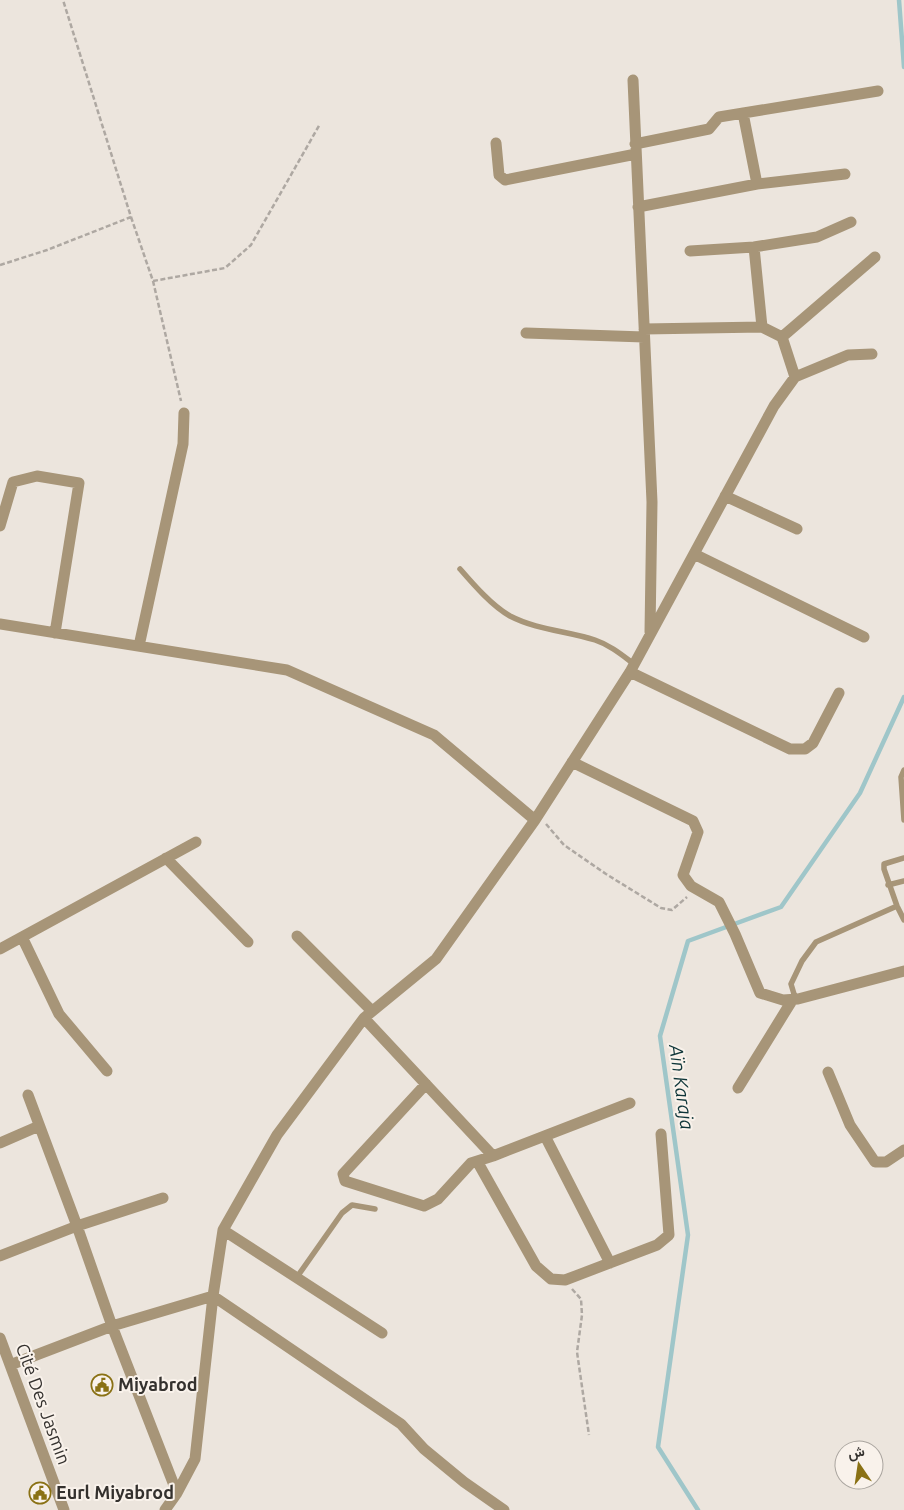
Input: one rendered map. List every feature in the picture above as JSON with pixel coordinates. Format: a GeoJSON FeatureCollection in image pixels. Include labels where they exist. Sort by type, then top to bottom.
{"type":"FeatureCollection","features":[{"type":"Feature","properties":{"kind":"street"},"geometry":{"type":"LineString","coordinates":[[633,80],[652,502],[650,635]]}},
{"type":"Feature","properties":{"kind":"street"},"geometry":{"type":"LineString","coordinates":[[496,143],[499,175],[505,180],[636,149],[709,129],[719,118],[878,91]]}},
{"type":"Feature","properties":{"kind":"street"},"geometry":{"type":"LineString","coordinates":[[743,113],[756,184]]}},
{"type":"Feature","properties":{"kind":"street"},"geometry":{"type":"LineString","coordinates":[[638,206],[756,184],[845,174]]}},
{"type":"Feature","properties":{"kind":"street"},"geometry":{"type":"LineString","coordinates":[[690,251],[754,247],[817,237],[850,222]]}},
{"type":"Feature","properties":{"kind":"street"},"geometry":{"type":"LineString","coordinates":[[754,247],[762,326]]}},
{"type":"Feature","properties":{"kind":"street"},"geometry":{"type":"LineString","coordinates":[[782,337],[875,257]]}},
{"type":"Feature","properties":{"kind":"street"},"geometry":{"type":"LineString","coordinates":[[526,333],[644,333],[762,326],[782,337],[795,377]]}},
{"type":"Feature","properties":{"kind":"street"},"geometry":{"type":"LineString","coordinates":[[165,1510],[177,1493],[195,1458],[213,1296],[223,1230],[277,1135],[368,1014],[436,959],[536,818],[632,668],[774,406],[795,377],[848,355],[872,354]]}},
{"type":"Feature","properties":{"kind":"street"},"geometry":{"type":"LineString","coordinates":[[139,646],[183,444],[184,413]]}},
{"type":"Feature","properties":{"kind":"street"},"geometry":{"type":"LineString","coordinates":[[0,526],[13,482],[37,476],[80,483],[56,633]]}},
{"type":"Feature","properties":{"kind":"street"},"geometry":{"type":"LineString","coordinates":[[725,496],[797,529]]}},
{"type":"Feature","properties":{"kind":"street"},"geometry":{"type":"LineString","coordinates":[[694,554],[864,637]]}},
{"type":"Feature","properties":{"kind":"street"},"geometry":{"type":"LineString","coordinates":[[0,624],[287,670],[434,735],[536,818]]}},
{"type":"Feature","properties":{"kind":"street"},"geometry":{"type":"LineString","coordinates":[[632,668],[790,749],[805,749],[813,743],[839,693]]}},
{"type":"Feature","properties":{"kind":"street"},"geometry":{"type":"LineString","coordinates":[[572,762],[692,821],[698,832],[683,875],[690,886],[719,902],[736,934],[760,993],[783,1000],[795,999],[904,971]]}},
{"type":"Feature","properties":{"kind":"street"},"geometry":{"type":"LineString","coordinates":[[0,949],[196,842]]}},
{"type":"Feature","properties":{"kind":"street"},"geometry":{"type":"LineString","coordinates":[[166,858],[248,942]]}},
{"type":"Feature","properties":{"kind":"street"},"geometry":{"type":"LineString","coordinates":[[297,936],[368,1014],[426,1084],[493,1156]]}},
{"type":"Feature","properties":{"kind":"street"},"geometry":{"type":"LineString","coordinates":[[22,937],[59,1014],[107,1070]]}},
{"type":"Feature","properties":{"kind":"street"},"geometry":{"type":"LineString","coordinates":[[738,1088],[795,999]]}},
{"type":"Feature","properties":{"kind":"street"},"geometry":{"type":"LineString","coordinates":[[828,1072],[850,1125],[875,1162],[886,1162],[904,1150]]}},
{"type":"Feature","properties":{"kind":"street"},"geometry":{"type":"LineString","coordinates":[[426,1084],[342,1174],[344,1181],[424,1206],[438,1199],[471,1163],[630,1103]]}},
{"type":"Feature","properties":{"kind":"street"},"geometry":{"type":"LineString","coordinates":[[28,1095],[112,1326],[177,1493]]}},
{"type":"Feature","properties":{"kind":"street"},"geometry":{"type":"LineString","coordinates":[[0,1143],[40,1126]]}},
{"type":"Feature","properties":{"kind":"street"},"geometry":{"type":"LineString","coordinates":[[477,1161],[536,1266],[551,1279],[565,1280],[657,1245],[668,1235],[661,1134]]}},
{"type":"Feature","properties":{"kind":"street"},"geometry":{"type":"LineString","coordinates":[[545,1136],[610,1262]]}},
{"type":"Feature","properties":{"kind":"street"},"geometry":{"type":"LineString","coordinates":[[0,1256],[77,1226],[163,1198]]}},
{"type":"Feature","properties":{"kind":"street"},"geometry":{"type":"LineString","coordinates":[[223,1230],[382,1333]]}},
{"type":"Feature","properties":{"kind":"street"},"geometry":{"type":"LineString","coordinates":[[10,1364],[112,1326],[213,1296]]}},
{"type":"Feature","properties":{"kind":"street"},"geometry":{"type":"LineString","coordinates":[[213,1296],[401,1424],[424,1449],[464,1482],[504,1510]]}},
{"type":"Feature","properties":{"kind":"street","name":"Cité Des Jasmin"},"geometry":{"type":"LineString","coordinates":[[0,1338],[64,1510]]}},
{"type":"Feature","properties":{"kind":"lane"},"geometry":{"type":"LineString","coordinates":[[460,568],[479,590],[509,615],[534,625],[596,640],[613,648],[632,668]]}},
{"type":"Feature","properties":{"kind":"lane"},"geometry":{"type":"LineString","coordinates":[[904,770],[901,777],[904,820]]}},
{"type":"Feature","properties":{"kind":"lane"},"geometry":{"type":"LineString","coordinates":[[904,858],[884,864],[888,885],[904,920]]}},
{"type":"Feature","properties":{"kind":"lane"},"geometry":{"type":"LineString","coordinates":[[888,885],[904,881]]}},
{"type":"Feature","properties":{"kind":"lane"},"geometry":{"type":"LineString","coordinates":[[795,999],[791,984],[802,961],[816,942],[897,906]]}},
{"type":"Feature","properties":{"kind":"lane"},"geometry":{"type":"LineString","coordinates":[[297,1277],[342,1213],[352,1205],[375,1209]]}},
{"type":"Feature","properties":{"kind":"path"},"geometry":{"type":"LineString","coordinates":[[63,0],[153,281],[184,413]]}},
{"type":"Feature","properties":{"kind":"path"},"geometry":{"type":"LineString","coordinates":[[153,281],[225,268],[251,245],[320,124]]}},
{"type":"Feature","properties":{"kind":"path"},"geometry":{"type":"LineString","coordinates":[[0,265],[47,250],[131,217]]}},
{"type":"Feature","properties":{"kind":"path"},"geometry":{"type":"LineString","coordinates":[[536,818],[564,845],[661,908],[672,910],[696,889]]}},
{"type":"Feature","properties":{"kind":"path"},"geometry":{"type":"LineString","coordinates":[[565,1280],[581,1299],[582,1314],[577,1352],[589,1435]]}},
{"type":"Feature","properties":{"kind":"waterway","name":"Aïn Karaja"},"geometry":{"type":"LineString","coordinates":[[899,0],[904,67]]}},
{"type":"Feature","properties":{"kind":"waterway","name":"Aïn Karaja"},"geometry":{"type":"LineString","coordinates":[[698,1510],[658,1447],[688,1235],[660,1036],[688,941],[781,907],[860,793],[904,697]]}},
{"type":"Feature","properties":{"kind":"place","name":"Miyabrod"},"geometry":{"type":"Point","coordinates":[102,1385]}},
{"type":"Feature","properties":{"kind":"place","name":"Eurl Miyabrod"},"geometry":{"type":"Point","coordinates":[40,1493]}}]}
